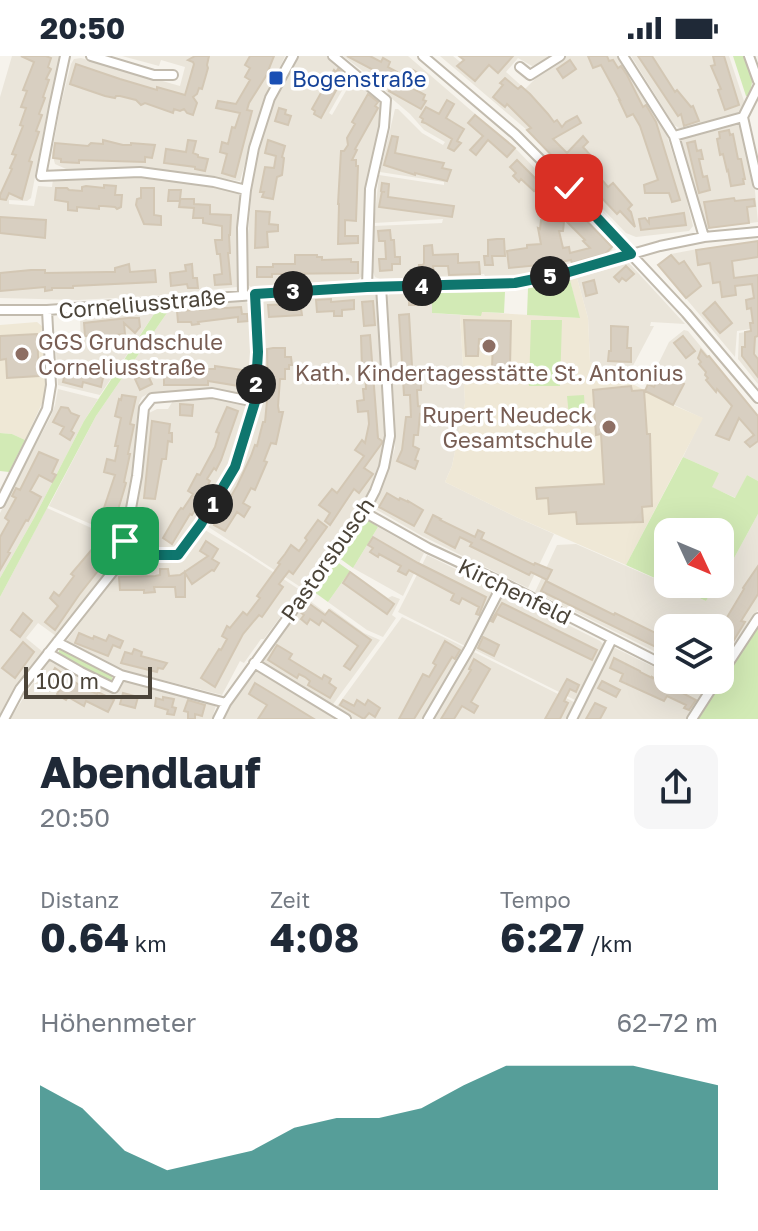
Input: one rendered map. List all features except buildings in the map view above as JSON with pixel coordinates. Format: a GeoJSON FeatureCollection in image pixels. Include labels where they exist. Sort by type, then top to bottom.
{"type":"FeatureCollection","features":[{"type":"Feature","properties":{"kind":"street"},"geometry":{"type":"LineString","coordinates":[[65,56],[41,176],[140,172],[214,182],[246,190]]}},
{"type":"Feature","properties":{"kind":"street"},"geometry":{"type":"LineString","coordinates":[[91,56],[154,75],[173,75]]}},
{"type":"Feature","properties":{"kind":"street"},"geometry":{"type":"LineString","coordinates":[[243,295],[242,228],[254,148],[270,98],[293,56]]}},
{"type":"Feature","properties":{"kind":"street"},"geometry":{"type":"LineString","coordinates":[[333,56],[386,100],[384,127],[370,189],[367,287]]}},
{"type":"Feature","properties":{"kind":"street"},"geometry":{"type":"LineString","coordinates":[[423,56],[515,134],[569,188],[686,313],[758,398]]}},
{"type":"Feature","properties":{"kind":"street"},"geometry":{"type":"LineString","coordinates":[[520,67],[530,75],[560,56]]}},
{"type":"Feature","properties":{"kind":"street"},"geometry":{"type":"LineString","coordinates":[[623,56],[674,136],[704,237]]}},
{"type":"Feature","properties":{"kind":"street"},"geometry":{"type":"LineString","coordinates":[[749,56],[758,81]]}},
{"type":"Feature","properties":{"kind":"street"},"geometry":{"type":"LineString","coordinates":[[758,87],[743,117],[758,180]]}},
{"type":"Feature","properties":{"kind":"street"},"geometry":{"type":"LineString","coordinates":[[674,136],[743,117]]}},
{"type":"Feature","properties":{"kind":"street"},"geometry":{"type":"LineString","coordinates":[[748,137],[758,134]]}},
{"type":"Feature","properties":{"kind":"street","name":"Corneliusstraße"},"geometry":{"type":"LineString","coordinates":[[0,310],[47,310],[381,286],[515,283],[704,237],[758,232]]}},
{"type":"Feature","properties":{"kind":"street","name":"Pastorsbusch"},"geometry":{"type":"LineString","coordinates":[[218,719],[254,663],[364,512],[375,491],[390,436],[381,286]]}},
{"type":"Feature","properties":{"kind":"street"},"geometry":{"type":"LineString","coordinates":[[126,555],[178,555],[201,524],[235,467],[255,402],[258,352],[255,294]]}},
{"type":"Feature","properties":{"kind":"street"},"geometry":{"type":"LineString","coordinates":[[0,503],[47,409],[51,385],[47,310]]}},
{"type":"Feature","properties":{"kind":"street"},"geometry":{"type":"LineString","coordinates":[[4,719],[20,689],[126,555],[125,541],[137,476],[144,408],[152,398],[212,393],[255,402]]}},
{"type":"Feature","properties":{"kind":"street","name":"Kirchenfeld"},"geometry":{"type":"LineString","coordinates":[[364,512],[428,548],[654,660]]}},
{"type":"Feature","properties":{"kind":"street"},"geometry":{"type":"LineString","coordinates":[[428,719],[503,583]]}},
{"type":"Feature","properties":{"kind":"street"},"geometry":{"type":"LineString","coordinates":[[734,655],[758,618]]}},
{"type":"Feature","properties":{"kind":"street"},"geometry":{"type":"LineString","coordinates":[[572,719],[612,639]]}},
{"type":"Feature","properties":{"kind":"street"},"geometry":{"type":"LineString","coordinates":[[57,642],[121,675],[226,703]]}},
{"type":"Feature","properties":{"kind":"street"},"geometry":{"type":"LineString","coordinates":[[48,653],[114,688],[121,675]]}},
{"type":"Feature","properties":{"kind":"street"},"geometry":{"type":"LineString","coordinates":[[254,663],[346,719]]}},
{"type":"Feature","properties":{"kind":"street"},"geometry":{"type":"LineString","coordinates":[[692,719],[709,694]]}},
{"type":"Feature","properties":{"kind":"shaded area"},"geometry":{"type":"Polygon","coordinates":[[[12,56],[60,56],[31,198],[27,201],[9,200],[9,204],[34,206],[38,186],[52,187],[53,179],[141,178],[235,192],[240,198],[237,287],[78,300],[0,298],[0,97],[12,56]]]}},
{"type":"Feature","properties":{"kind":"shaded area"},"geometry":{"type":"Polygon","coordinates":[[[122,56],[285,56],[257,120],[240,181],[147,168],[66,169],[55,164],[52,153],[60,108],[74,59],[81,58],[180,86],[185,67],[161,60],[159,66],[122,56]]]}},
{"type":"Feature","properties":{"kind":"shaded area"},"geometry":{"type":"Polygon","coordinates":[[[297,56],[327,56],[351,75],[329,113],[332,115],[354,77],[380,101],[383,113],[365,205],[362,276],[358,280],[251,287],[247,284],[253,177],[273,105],[297,56]]]}},
{"type":"Feature","properties":{"kind":"shaded area"},"geometry":{"type":"Polygon","coordinates":[[[343,56],[408,56],[517,150],[613,249],[605,257],[535,274],[375,277],[374,226],[442,223],[443,219],[374,223],[379,175],[444,185],[444,182],[380,172],[395,109],[422,133],[443,145],[445,142],[424,130],[390,97],[384,87],[343,56]]]}},
{"type":"Feature","properties":{"kind":"shaded area"},"geometry":{"type":"Polygon","coordinates":[[[440,56],[453,56],[464,65],[466,62],[459,56],[553,56],[532,66],[518,58],[506,72],[525,89],[544,70],[566,56],[618,56],[664,127],[693,226],[689,231],[636,237],[626,233],[527,130],[440,56]]]}},
{"type":"Feature","properties":{"kind":"shaded area"},"geometry":{"type":"Polygon","coordinates":[[[631,56],[729,56],[744,101],[743,108],[735,115],[679,128],[674,125],[631,56]]]}},
{"type":"Feature","properties":{"kind":"shaded area"},"geometry":{"type":"Polygon","coordinates":[[[730,124],[738,125],[743,132],[754,181],[758,222],[706,229],[678,139],[730,124]]]}},
{"type":"Feature","properties":{"kind":"shaded area"},"geometry":{"type":"Polygon","coordinates":[[[758,241],[758,328],[737,331],[735,357],[658,265],[671,254],[758,241]]]}},
{"type":"Feature","properties":{"kind":"shaded area"},"geometry":{"type":"Polygon","coordinates":[[[629,263],[685,324],[651,322],[650,326],[654,326],[625,381],[590,362],[588,318],[577,278],[629,263]]]}},
{"type":"Feature","properties":{"kind":"shaded area","name":"Rupert Neudeck Gesamtschule"},"geometry":{"type":"Polygon","coordinates":[[[577,278],[588,318],[590,362],[703,418],[626,565],[445,482],[452,466],[465,403],[460,315],[481,316],[481,312],[579,318],[570,280],[577,278]]]}},
{"type":"Feature","properties":{"kind":"shaded area"},"geometry":{"type":"Polygon","coordinates":[[[432,290],[432,313],[460,315],[465,403],[452,466],[445,482],[554,534],[528,588],[422,536],[372,507],[395,448],[387,297],[391,292],[432,290]]]}},
{"type":"Feature","properties":{"kind":"shaded area"},"geometry":{"type":"Polygon","coordinates":[[[376,293],[387,421],[380,469],[372,489],[302,588],[207,526],[239,468],[261,402],[264,346],[261,307],[269,299],[376,293]]]}},
{"type":"Feature","properties":{"kind":"shaded area"},"geometry":{"type":"Polygon","coordinates":[[[244,301],[251,308],[251,391],[245,395],[216,390],[148,394],[142,397],[135,466],[121,537],[49,506],[96,416],[171,307],[244,301]]]}},
{"type":"Feature","properties":{"kind":"shaded area"},"geometry":{"type":"Polygon","coordinates":[[[156,311],[100,395],[58,385],[56,352],[81,349],[80,317],[156,311]]]}},
{"type":"Feature","properties":{"kind":"shaded area","name":"GGS Grundschule Corneliusstraße"},"geometry":{"type":"Polygon","coordinates":[[[37,322],[43,327],[45,397],[25,440],[0,433],[0,325],[37,322]]]}},
{"type":"Feature","properties":{"kind":"shaded area"},"geometry":{"type":"Polygon","coordinates":[[[684,330],[758,416],[758,481],[747,475],[736,498],[711,487],[719,473],[683,457],[702,418],[645,391],[669,342],[684,330]]]}},
{"type":"Feature","properties":{"kind":"shaded area"},"geometry":{"type":"Polygon","coordinates":[[[758,330],[758,384],[738,359],[739,333],[758,330]]]}},
{"type":"Feature","properties":{"kind":"shaded area"},"geometry":{"type":"Polygon","coordinates":[[[58,389],[98,399],[0,578],[0,513],[51,416],[58,389]]]}},
{"type":"Feature","properties":{"kind":"shaded area"},"geometry":{"type":"Polygon","coordinates":[[[216,396],[248,404],[229,464],[179,546],[135,550],[128,545],[145,421],[149,413],[168,409],[174,399],[216,396]]]}},
{"type":"Feature","properties":{"kind":"shaded area"},"geometry":{"type":"Polygon","coordinates":[[[47,508],[121,544],[118,557],[56,636],[38,623],[26,638],[43,652],[0,717],[0,597],[47,508]]]}},
{"type":"Feature","properties":{"kind":"shaded area"},"geometry":{"type":"Polygon","coordinates":[[[758,514],[758,610],[734,647],[734,614],[654,614],[654,651],[535,592],[557,545],[576,544],[654,578],[654,598],[699,598],[706,601],[708,598],[734,598],[734,558],[758,514]]]}},
{"type":"Feature","properties":{"kind":"shaded area"},"geometry":{"type":"Polygon","coordinates":[[[378,527],[424,553],[403,596],[353,568],[378,527]]]}},
{"type":"Feature","properties":{"kind":"shaded area"},"geometry":{"type":"Polygon","coordinates":[[[205,530],[300,590],[244,663],[240,661],[222,695],[124,673],[65,643],[119,571],[131,564],[184,561],[205,530]]]}},
{"type":"Feature","properties":{"kind":"shaded area"},"geometry":{"type":"Polygon","coordinates":[[[427,555],[496,589],[467,647],[398,612],[427,555]]]}},
{"type":"Feature","properties":{"kind":"shaded area"},"geometry":{"type":"Polygon","coordinates":[[[350,571],[388,598],[400,599],[392,615],[396,618],[383,637],[367,630],[328,602],[350,571]]]}},
{"type":"Feature","properties":{"kind":"shaded area"},"geometry":{"type":"Polygon","coordinates":[[[502,592],[604,645],[577,701],[473,649],[502,592]]]}},
{"type":"Feature","properties":{"kind":"shaded area"},"geometry":{"type":"Polygon","coordinates":[[[306,598],[326,613],[330,608],[364,633],[380,640],[331,707],[262,663],[306,598]]]}},
{"type":"Feature","properties":{"kind":"shaded area"},"geometry":{"type":"Polygon","coordinates":[[[402,617],[466,648],[423,719],[352,719],[335,709],[402,617]]]}},
{"type":"Feature","properties":{"kind":"shaded area"},"geometry":{"type":"Polygon","coordinates":[[[613,647],[654,667],[654,694],[703,694],[686,719],[576,719],[613,647]]]}},
{"type":"Feature","properties":{"kind":"shaded area"},"geometry":{"type":"Polygon","coordinates":[[[472,651],[576,703],[568,719],[431,719],[472,651]]]}},
{"type":"Feature","properties":{"kind":"shaded area"},"geometry":{"type":"Polygon","coordinates":[[[54,659],[117,691],[126,679],[216,705],[212,719],[10,719],[35,680],[54,659]]]}},
{"type":"Feature","properties":{"kind":"shaded area"},"geometry":{"type":"Polygon","coordinates":[[[255,671],[336,719],[224,719],[232,701],[255,671]]]}},
{"type":"Feature","properties":{"kind":"green space"},"geometry":{"type":"Polygon","coordinates":[[[733,56],[744,56],[750,71],[752,85],[748,96],[746,96],[733,56]]]}},
{"type":"Feature","properties":{"kind":"green space"},"geometry":{"type":"Polygon","coordinates":[[[570,280],[580,318],[527,315],[528,288],[570,280]]]}},
{"type":"Feature","properties":{"kind":"green space"},"geometry":{"type":"Polygon","coordinates":[[[432,290],[440,293],[505,292],[504,313],[482,312],[481,316],[432,313],[432,290]]]}},
{"type":"Feature","properties":{"kind":"green space"},"geometry":{"type":"Polygon","coordinates":[[[171,307],[96,416],[0,597],[0,578],[84,421],[156,311],[171,307]]]}},
{"type":"Feature","properties":{"kind":"green space"},"geometry":{"type":"Polygon","coordinates":[[[531,320],[562,320],[560,386],[529,386],[531,320]]]}},
{"type":"Feature","properties":{"kind":"green space"},"geometry":{"type":"Polygon","coordinates":[[[584,395],[586,425],[570,426],[567,396],[584,395]]]}},
{"type":"Feature","properties":{"kind":"green space"},"geometry":{"type":"Polygon","coordinates":[[[0,433],[25,440],[9,472],[0,471],[0,433]]]}},
{"type":"Feature","properties":{"kind":"green space"},"geometry":{"type":"Polygon","coordinates":[[[683,457],[719,473],[712,487],[735,498],[747,475],[758,481],[758,514],[734,558],[734,518],[654,518],[654,578],[626,565],[683,457]]]}},
{"type":"Feature","properties":{"kind":"green space"},"geometry":{"type":"Polygon","coordinates":[[[364,517],[378,527],[353,568],[335,555],[364,517]]]}},
{"type":"Feature","properties":{"kind":"green space"},"geometry":{"type":"Polygon","coordinates":[[[333,559],[350,571],[328,602],[310,589],[333,559]]]}},
{"type":"Feature","properties":{"kind":"green space"},"geometry":{"type":"Polygon","coordinates":[[[758,627],[758,719],[698,719],[714,694],[734,694],[734,664],[758,627]]]}},
{"type":"Feature","properties":{"kind":"green space"},"geometry":{"type":"Polygon","coordinates":[[[60,648],[111,674],[113,680],[107,682],[57,656],[60,648]]]}},
{"type":"Feature","properties":{"kind":"place","name":"Bogenstraße"},"geometry":{"type":"Point","coordinates":[276,78]}},
{"type":"Feature","properties":{"kind":"place","name":"Kath. Kindertagesstätte St. Antonius"},"geometry":{"type":"Point","coordinates":[489,346]}},
{"type":"Feature","properties":{"kind":"place","name":"GGS Grundschule Corneliusstraße"},"geometry":{"type":"Point","coordinates":[22,354]}},
{"type":"Feature","properties":{"kind":"place","name":"Rupert Neudeck Gesamtschule"},"geometry":{"type":"Point","coordinates":[609,427]}},
{"type":"Feature","properties":{"kind":"route"},"geometry":{"type":"LineString","coordinates":[[125,541],[126,555],[178,555],[201,524],[235,467],[255,402],[258,352],[255,294],[515,283],[569,272],[631,254],[569,188]]}}]}
